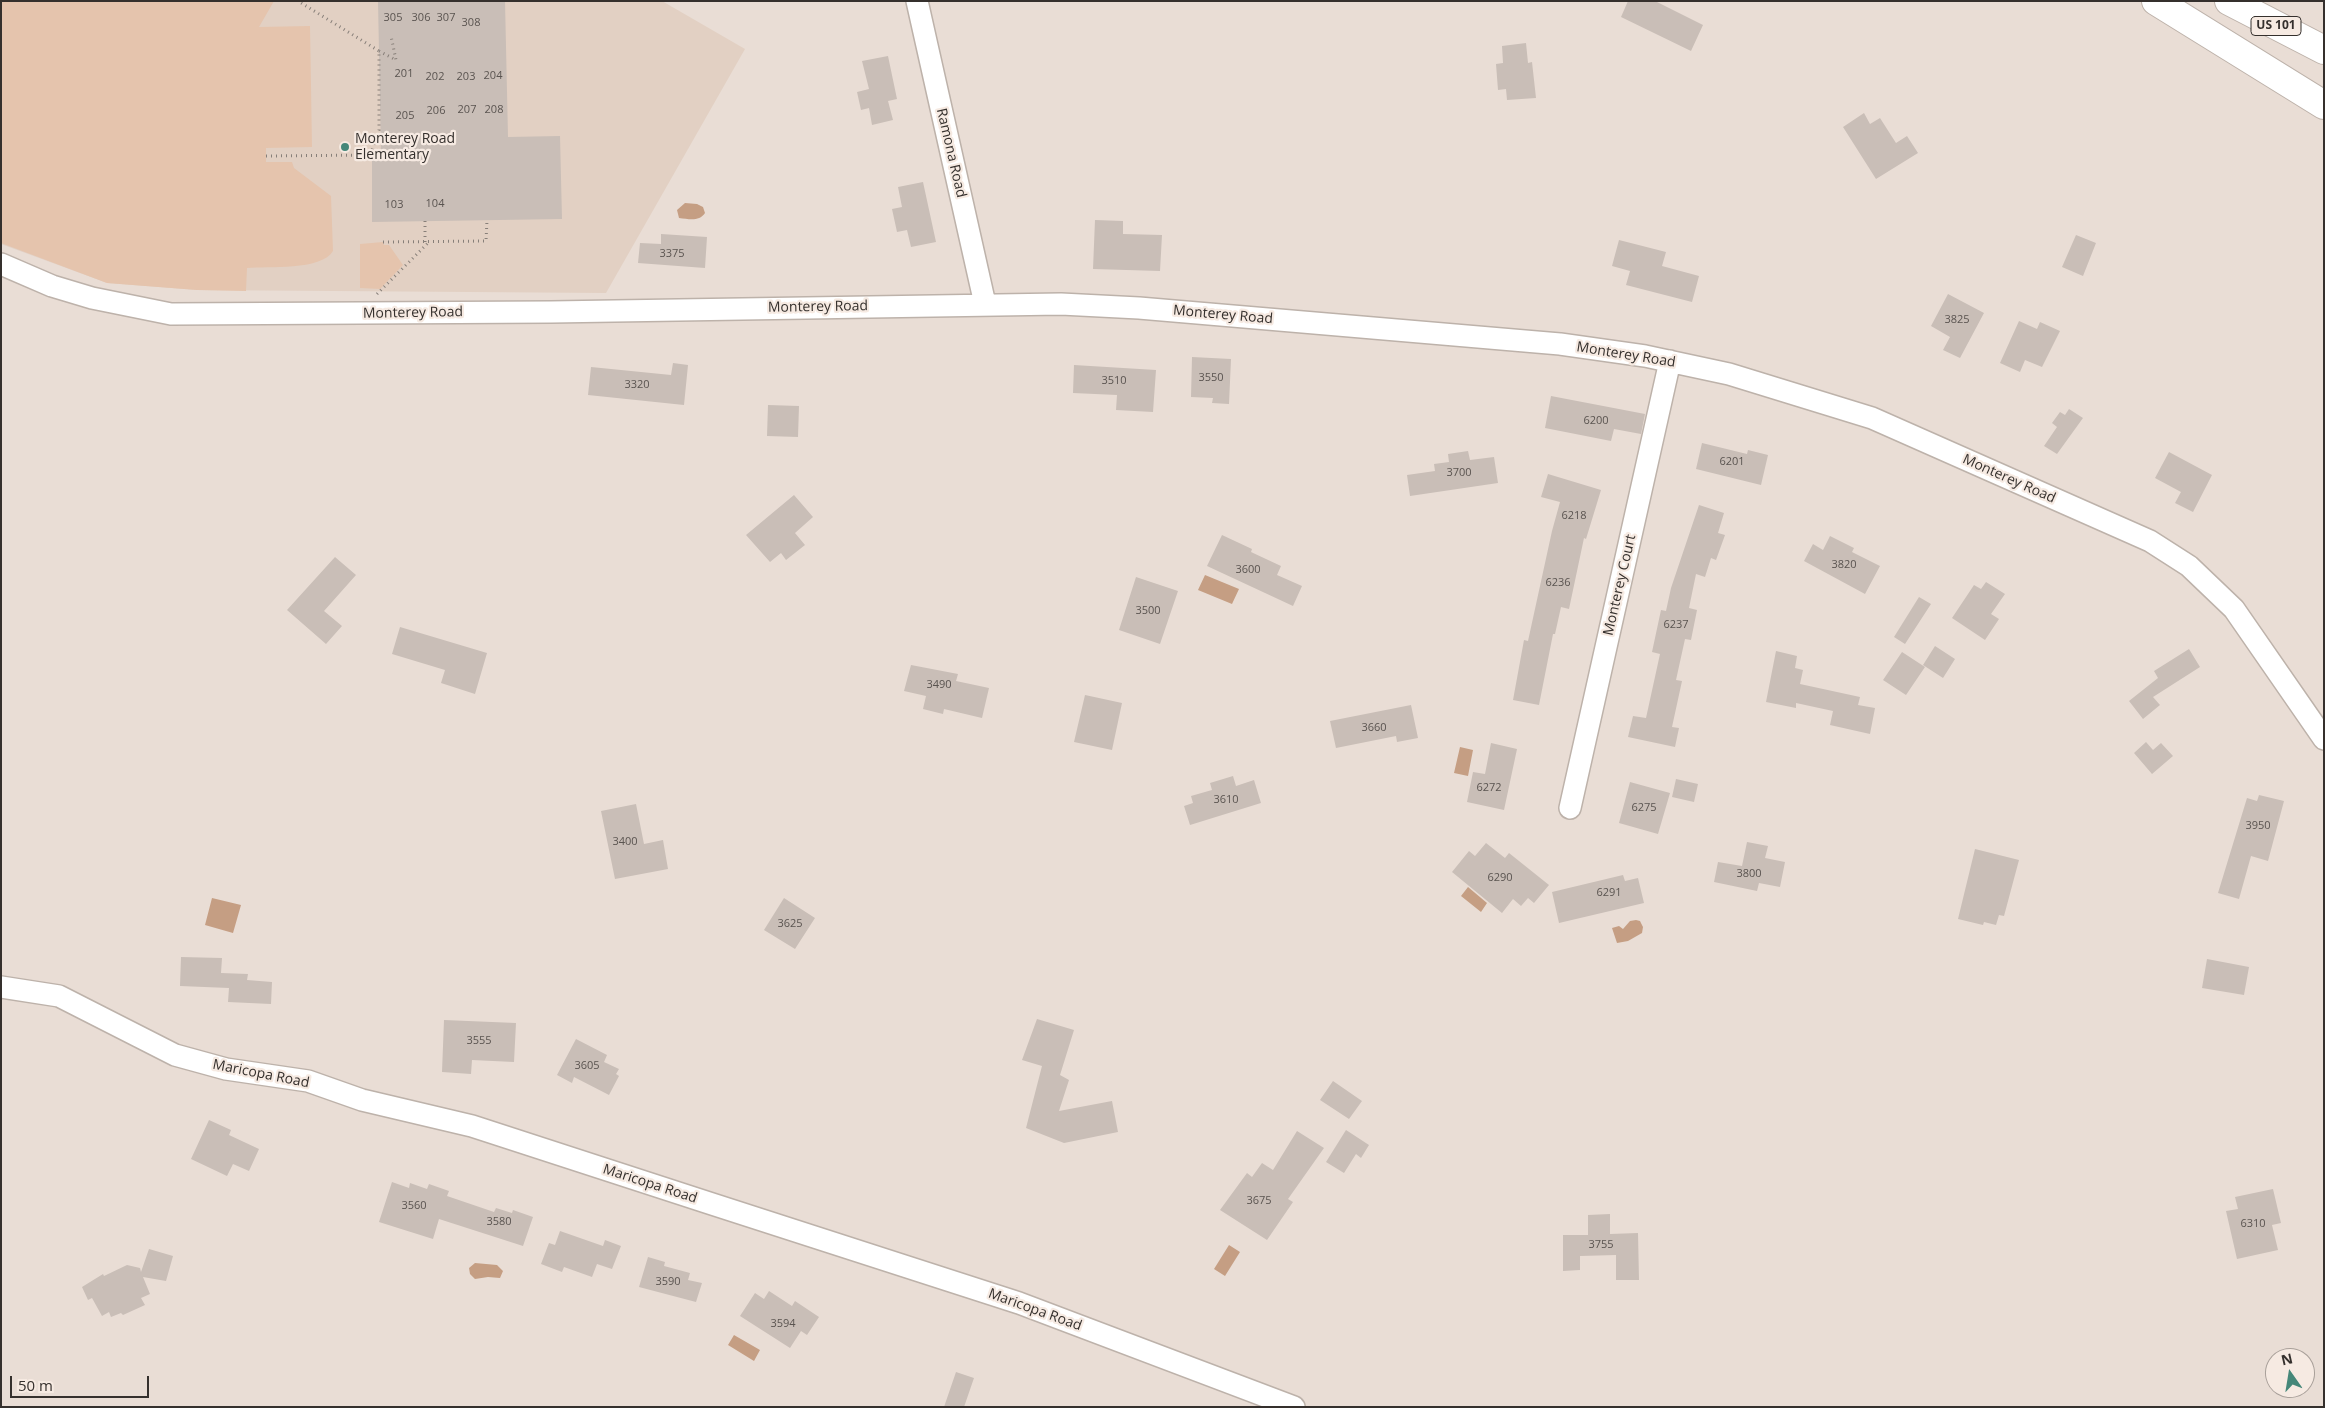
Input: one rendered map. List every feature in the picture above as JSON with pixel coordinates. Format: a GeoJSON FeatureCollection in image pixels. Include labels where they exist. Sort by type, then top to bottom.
{"type":"FeatureCollection","features":[{"type":"Feature","properties":{"kind":"highway"},"geometry":{"type":"LineString","coordinates":[[2156,1],[2324,105]]}},
{"type":"Feature","properties":{"kind":"highway","name":"US 101"},"geometry":{"type":"LineString","coordinates":[[2229,1],[2324,50]]}},
{"type":"Feature","properties":{"kind":"street","name":"Ramona Road"},"geometry":{"type":"LineString","coordinates":[[917,1],[985,304]]}},
{"type":"Feature","properties":{"kind":"street","name":"Monterey Road"},"geometry":{"type":"LineString","coordinates":[[1,264],[52,286],[92,298],[171,314],[552,312],[1061,304],[1158,310],[1560,344],[1670,361],[1729,374],[1872,418],[2150,541],[2190,566],[2234,609],[2324,739]]}},
{"type":"Feature","properties":{"kind":"street","name":"Monterey Court"},"geometry":{"type":"LineString","coordinates":[[1570,808],[1670,361]]}},
{"type":"Feature","properties":{"kind":"street","name":"Maricopa Road"},"geometry":{"type":"LineString","coordinates":[[1,987],[59,996],[175,1055],[226,1069],[308,1081],[362,1100],[472,1126],[1019,1303],[1294,1407]]}},
{"type":"Feature","properties":{"kind":"path"},"geometry":{"type":"LineString","coordinates":[[298,1],[379,52],[396,60],[390,36]]}},
{"type":"Feature","properties":{"kind":"path"},"geometry":{"type":"LineString","coordinates":[[266,156],[370,155],[379,130],[379,52]]}},
{"type":"Feature","properties":{"kind":"path"},"geometry":{"type":"LineString","coordinates":[[383,242],[486,241],[487,220]]}},
{"type":"Feature","properties":{"kind":"path"},"geometry":{"type":"LineString","coordinates":[[377,294],[427,242],[425,221]]}},
{"type":"Feature","properties":{"kind":"shaded area","name":"Monterey Road Elementary"},"geometry":{"type":"Polygon","coordinates":[[[1,1],[662,1],[745,49],[606,293],[197,290],[107,283],[1,244],[1,1]]]}},
{"type":"Feature","properties":{"kind":"shaded area"},"geometry":{"type":"Polygon","coordinates":[[[1,1],[274,1],[259,27],[310,26],[312,147],[266,148],[266,162],[292,162],[294,168],[331,196],[333,251],[327,257],[306,265],[247,268],[246,291],[197,290],[107,283],[1,243],[1,1]]]}},
{"type":"Feature","properties":{"kind":"shaded area"},"geometry":{"type":"Polygon","coordinates":[[[685,203],[697,204],[703,207],[705,213],[697,219],[679,218],[677,210],[685,203]]]}},
{"type":"Feature","properties":{"kind":"shaded area"},"geometry":{"type":"Polygon","coordinates":[[[383,242],[384,245],[389,245],[403,265],[380,289],[360,288],[360,244],[383,242]]]}},
{"type":"Feature","properties":{"kind":"shaded area"},"geometry":{"type":"Polygon","coordinates":[[[1205,575],[1239,589],[1232,604],[1198,590],[1205,575]]]}},
{"type":"Feature","properties":{"kind":"shaded area"},"geometry":{"type":"Polygon","coordinates":[[[1460,747],[1473,750],[1468,776],[1454,773],[1460,747]]]}},
{"type":"Feature","properties":{"kind":"shaded area"},"geometry":{"type":"Polygon","coordinates":[[[1468,887],[1487,903],[1481,912],[1461,896],[1468,887]]]}},
{"type":"Feature","properties":{"kind":"shaded area"},"geometry":{"type":"Polygon","coordinates":[[[212,898],[241,905],[233,933],[205,925],[212,898]]]}},
{"type":"Feature","properties":{"kind":"shaded area"},"geometry":{"type":"Polygon","coordinates":[[[1630,921],[1640,921],[1643,927],[1642,933],[1628,941],[1617,943],[1612,928],[1619,926],[1623,929],[1630,921]]]}},
{"type":"Feature","properties":{"kind":"shaded area"},"geometry":{"type":"Polygon","coordinates":[[[1229,1245],[1240,1252],[1225,1276],[1214,1269],[1229,1245]]]}},
{"type":"Feature","properties":{"kind":"shaded area"},"geometry":{"type":"Polygon","coordinates":[[[475,1263],[497,1265],[503,1271],[500,1278],[475,1279],[470,1274],[469,1268],[475,1263]]]}},
{"type":"Feature","properties":{"kind":"shaded area"},"geometry":{"type":"Polygon","coordinates":[[[734,1335],[760,1350],[754,1361],[728,1345],[734,1335]]]}},
{"type":"Feature","properties":{"kind":"building"},"geometry":{"type":"Polygon","coordinates":[[[378,1],[505,1],[508,137],[560,136],[562,219],[372,222],[372,154],[381,154],[378,1]]]}},
{"type":"Feature","properties":{"kind":"building"},"geometry":{"type":"Polygon","coordinates":[[[1628,1],[1655,1],[1703,25],[1691,51],[1621,17],[1628,1]]]}},
{"type":"Feature","properties":{"kind":"building"},"geometry":{"type":"Polygon","coordinates":[[[1526,43],[1528,63],[1532,62],[1536,98],[1507,100],[1506,89],[1498,90],[1496,64],[1503,63],[1502,46],[1526,43]]]}},
{"type":"Feature","properties":{"kind":"building"},"geometry":{"type":"Polygon","coordinates":[[[888,56],[897,99],[888,101],[893,120],[872,125],[869,108],[861,110],[857,92],[869,89],[862,61],[888,56]]]}},
{"type":"Feature","properties":{"kind":"building"},"geometry":{"type":"Polygon","coordinates":[[[1864,113],[1870,124],[1880,118],[1896,143],[1907,136],[1918,153],[1876,179],[1843,127],[1864,113]]]}},
{"type":"Feature","properties":{"kind":"building"},"geometry":{"type":"Polygon","coordinates":[[[923,182],[936,242],[911,247],[907,230],[897,232],[892,209],[902,207],[898,187],[923,182]]]}},
{"type":"Feature","properties":{"kind":"building"},"geometry":{"type":"Polygon","coordinates":[[[1095,220],[1123,221],[1123,234],[1162,235],[1160,271],[1093,269],[1095,220]]]}},
{"type":"Feature","properties":{"kind":"building"},"geometry":{"type":"Polygon","coordinates":[[[661,234],[707,237],[705,268],[638,263],[640,243],[661,244],[661,234]]]}},
{"type":"Feature","properties":{"kind":"building"},"geometry":{"type":"Polygon","coordinates":[[[2076,235],[2096,243],[2083,276],[2062,267],[2076,235]]]}},
{"type":"Feature","properties":{"kind":"building"},"geometry":{"type":"Polygon","coordinates":[[[1619,240],[1666,252],[1662,266],[1699,276],[1692,302],[1626,285],[1630,271],[1612,266],[1619,240]]]}},
{"type":"Feature","properties":{"kind":"building"},"geometry":{"type":"Polygon","coordinates":[[[1948,294],[1984,313],[1960,358],[1943,350],[1950,337],[1931,326],[1948,294]]]}},
{"type":"Feature","properties":{"kind":"building"},"geometry":{"type":"Polygon","coordinates":[[[2019,321],[2037,329],[2040,322],[2060,331],[2042,367],[2025,360],[2020,372],[2000,363],[2019,321]]]}},
{"type":"Feature","properties":{"kind":"building"},"geometry":{"type":"Polygon","coordinates":[[[1192,357],[1231,359],[1229,404],[1212,403],[1213,398],[1191,397],[1192,357]]]}},
{"type":"Feature","properties":{"kind":"building"},"geometry":{"type":"Polygon","coordinates":[[[673,363],[688,365],[684,405],[588,395],[591,367],[671,375],[673,363]]]}},
{"type":"Feature","properties":{"kind":"building"},"geometry":{"type":"Polygon","coordinates":[[[1074,365],[1156,370],[1153,412],[1116,410],[1117,395],[1073,393],[1074,365]]]}},
{"type":"Feature","properties":{"kind":"building"},"geometry":{"type":"Polygon","coordinates":[[[1551,396],[1645,414],[1641,434],[1614,429],[1611,441],[1545,428],[1551,396]]]}},
{"type":"Feature","properties":{"kind":"building"},"geometry":{"type":"Polygon","coordinates":[[[768,405],[799,406],[798,437],[767,436],[768,405]]]}},
{"type":"Feature","properties":{"kind":"building"},"geometry":{"type":"Polygon","coordinates":[[[2069,409],[2083,418],[2057,454],[2044,446],[2057,427],[2052,423],[2060,412],[2065,415],[2069,409]]]}},
{"type":"Feature","properties":{"kind":"building"},"geometry":{"type":"Polygon","coordinates":[[[1702,443],[1747,454],[1748,450],[1768,455],[1761,485],[1696,469],[1702,443]]]}},
{"type":"Feature","properties":{"kind":"building"},"geometry":{"type":"Polygon","coordinates":[[[1468,451],[1470,460],[1494,457],[1498,483],[1410,496],[1407,475],[1435,471],[1434,464],[1449,462],[1448,454],[1468,451]]]}},
{"type":"Feature","properties":{"kind":"building"},"geometry":{"type":"Polygon","coordinates":[[[2169,452],[2212,475],[2193,512],[2175,503],[2181,492],[2155,478],[2169,452]]]}},
{"type":"Feature","properties":{"kind":"building"},"geometry":{"type":"Polygon","coordinates":[[[1548,474],[1601,490],[1586,539],[1584,538],[1569,609],[1561,607],[1555,634],[1553,634],[1539,705],[1513,700],[1524,640],[1528,641],[1560,502],[1541,497],[1548,474]]]}},
{"type":"Feature","properties":{"kind":"building"},"geometry":{"type":"Polygon","coordinates":[[[794,495],[813,517],[795,533],[805,545],[786,560],[781,553],[770,562],[746,535],[794,495]]]}},
{"type":"Feature","properties":{"kind":"building"},"geometry":{"type":"Polygon","coordinates":[[[1699,505],[1724,513],[1718,533],[1725,535],[1716,560],[1711,558],[1705,577],[1696,574],[1689,608],[1697,610],[1691,640],[1685,639],[1676,680],[1682,681],[1672,727],[1679,728],[1675,747],[1628,737],[1633,716],[1646,718],[1660,654],[1652,652],[1661,610],[1666,611],[1671,588],[1699,505]]]}},
{"type":"Feature","properties":{"kind":"building"},"geometry":{"type":"Polygon","coordinates":[[[1222,535],[1252,549],[1251,552],[1281,566],[1277,575],[1302,586],[1293,606],[1207,566],[1222,535]]]}},
{"type":"Feature","properties":{"kind":"building"},"geometry":{"type":"Polygon","coordinates":[[[1830,536],[1854,548],[1852,552],[1880,566],[1865,594],[1804,561],[1813,544],[1823,550],[1830,536]]]}},
{"type":"Feature","properties":{"kind":"building"},"geometry":{"type":"Polygon","coordinates":[[[335,557],[356,575],[324,611],[342,626],[326,644],[287,610],[335,557]]]}},
{"type":"Feature","properties":{"kind":"building"},"geometry":{"type":"Polygon","coordinates":[[[1136,577],[1178,591],[1160,644],[1119,630],[1136,577]]]}},
{"type":"Feature","properties":{"kind":"building"},"geometry":{"type":"Polygon","coordinates":[[[1986,582],[2005,594],[1991,614],[1999,619],[1985,640],[1952,618],[1974,585],[1981,589],[1986,582]]]}},
{"type":"Feature","properties":{"kind":"building"},"geometry":{"type":"Polygon","coordinates":[[[1919,597],[1931,604],[1905,644],[1894,637],[1919,597]]]}},
{"type":"Feature","properties":{"kind":"building"},"geometry":{"type":"Polygon","coordinates":[[[400,627],[487,653],[475,694],[441,683],[445,670],[392,654],[400,627]]]}},
{"type":"Feature","properties":{"kind":"building"},"geometry":{"type":"Polygon","coordinates":[[[1935,646],[1955,659],[1943,678],[1923,665],[1935,646]]]}},
{"type":"Feature","properties":{"kind":"building"},"geometry":{"type":"Polygon","coordinates":[[[2189,649],[2200,667],[2153,697],[2160,705],[2143,719],[2129,701],[2158,678],[2154,671],[2189,649]]]}},
{"type":"Feature","properties":{"kind":"building"},"geometry":{"type":"Polygon","coordinates":[[[1776,651],[1797,656],[1795,668],[1803,670],[1800,684],[1860,697],[1858,705],[1875,708],[1870,734],[1830,725],[1833,711],[1796,703],[1796,708],[1766,702],[1776,651]]]}},
{"type":"Feature","properties":{"kind":"building"},"geometry":{"type":"Polygon","coordinates":[[[1902,652],[1925,667],[1906,695],[1883,680],[1902,652]]]}},
{"type":"Feature","properties":{"kind":"building"},"geometry":{"type":"Polygon","coordinates":[[[911,665],[958,674],[956,681],[989,688],[982,718],[944,709],[943,714],[923,709],[926,696],[904,691],[911,665]]]}},
{"type":"Feature","properties":{"kind":"building"},"geometry":{"type":"Polygon","coordinates":[[[1085,695],[1122,703],[1112,750],[1074,742],[1085,695]]]}},
{"type":"Feature","properties":{"kind":"building"},"geometry":{"type":"Polygon","coordinates":[[[1411,705],[1418,738],[1397,742],[1396,736],[1336,748],[1330,721],[1411,705]]]}},
{"type":"Feature","properties":{"kind":"building"},"geometry":{"type":"Polygon","coordinates":[[[2146,742],[2153,750],[2161,743],[2173,756],[2152,774],[2134,753],[2146,742]]]}},
{"type":"Feature","properties":{"kind":"building"},"geometry":{"type":"Polygon","coordinates":[[[1491,743],[1517,749],[1504,810],[1467,802],[1473,772],[1485,774],[1491,743]]]}},
{"type":"Feature","properties":{"kind":"building"},"geometry":{"type":"Polygon","coordinates":[[[1233,776],[1236,786],[1254,780],[1261,803],[1190,825],[1184,806],[1193,803],[1191,796],[1212,790],[1210,783],[1233,776]]]}},
{"type":"Feature","properties":{"kind":"building"},"geometry":{"type":"Polygon","coordinates":[[[1676,779],[1698,784],[1694,802],[1672,797],[1676,779]]]}},
{"type":"Feature","properties":{"kind":"building"},"geometry":{"type":"Polygon","coordinates":[[[1630,782],[1670,793],[1658,834],[1619,823],[1630,782]]]}},
{"type":"Feature","properties":{"kind":"building"},"geometry":{"type":"Polygon","coordinates":[[[2259,795],[2284,801],[2268,861],[2251,856],[2239,899],[2218,893],[2247,798],[2257,801],[2259,795]]]}},
{"type":"Feature","properties":{"kind":"building"},"geometry":{"type":"Polygon","coordinates":[[[636,804],[644,844],[663,840],[668,869],[615,879],[601,811],[636,804]]]}},
{"type":"Feature","properties":{"kind":"building"},"geometry":{"type":"Polygon","coordinates":[[[1747,842],[1768,846],[1765,858],[1785,862],[1780,887],[1759,883],[1757,891],[1714,882],[1718,862],[1742,866],[1747,842]]]}},
{"type":"Feature","properties":{"kind":"building"},"geometry":{"type":"Polygon","coordinates":[[[1486,843],[1505,858],[1509,853],[1549,885],[1534,903],[1528,898],[1521,906],[1513,899],[1502,913],[1452,872],[1469,851],[1475,856],[1486,843]]]}},
{"type":"Feature","properties":{"kind":"building"},"geometry":{"type":"Polygon","coordinates":[[[1975,849],[2019,860],[2004,916],[1999,915],[1996,925],[1984,922],[1983,925],[1958,919],[1975,849]]]}},
{"type":"Feature","properties":{"kind":"building"},"geometry":{"type":"Polygon","coordinates":[[[1623,875],[1625,881],[1638,878],[1644,903],[1559,923],[1552,892],[1623,875]]]}},
{"type":"Feature","properties":{"kind":"building"},"geometry":{"type":"Polygon","coordinates":[[[784,898],[815,918],[795,949],[764,930],[784,898]]]}},
{"type":"Feature","properties":{"kind":"building"},"geometry":{"type":"Polygon","coordinates":[[[181,957],[222,958],[221,973],[248,974],[247,980],[272,982],[271,1004],[228,1002],[229,988],[180,986],[181,957]]]}},
{"type":"Feature","properties":{"kind":"building"},"geometry":{"type":"Polygon","coordinates":[[[2207,959],[2249,967],[2244,995],[2202,988],[2207,959]]]}},
{"type":"Feature","properties":{"kind":"building"},"geometry":{"type":"Polygon","coordinates":[[[1037,1019],[1074,1030],[1060,1075],[1069,1080],[1059,1111],[1112,1101],[1118,1132],[1064,1143],[1026,1128],[1042,1066],[1022,1060],[1037,1019]]]}},
{"type":"Feature","properties":{"kind":"building"},"geometry":{"type":"Polygon","coordinates":[[[444,1020],[516,1023],[514,1062],[472,1060],[471,1074],[442,1072],[444,1020]]]}},
{"type":"Feature","properties":{"kind":"building"},"geometry":{"type":"Polygon","coordinates":[[[576,1039],[607,1055],[604,1062],[619,1069],[616,1074],[619,1076],[609,1095],[574,1077],[572,1083],[557,1075],[576,1039]]]}},
{"type":"Feature","properties":{"kind":"building"},"geometry":{"type":"Polygon","coordinates":[[[1333,1081],[1362,1101],[1349,1119],[1320,1100],[1333,1081]]]}},
{"type":"Feature","properties":{"kind":"building"},"geometry":{"type":"Polygon","coordinates":[[[209,1120],[231,1130],[229,1135],[259,1149],[249,1171],[233,1164],[227,1176],[191,1159],[209,1120]]]}},
{"type":"Feature","properties":{"kind":"building"},"geometry":{"type":"Polygon","coordinates":[[[1346,1130],[1369,1145],[1361,1158],[1356,1154],[1344,1173],[1326,1162],[1346,1130]]]}},
{"type":"Feature","properties":{"kind":"building"},"geometry":{"type":"Polygon","coordinates":[[[1297,1131],[1324,1148],[1288,1199],[1293,1202],[1267,1240],[1220,1210],[1247,1173],[1252,1177],[1262,1163],[1273,1170],[1297,1131]]]}},
{"type":"Feature","properties":{"kind":"building"},"geometry":{"type":"Polygon","coordinates":[[[392,1182],[409,1188],[410,1183],[427,1189],[429,1184],[449,1191],[447,1196],[494,1212],[496,1208],[512,1213],[513,1210],[533,1217],[523,1246],[439,1219],[433,1239],[379,1222],[392,1182]]]}},
{"type":"Feature","properties":{"kind":"building"},"geometry":{"type":"Polygon","coordinates":[[[2273,1189],[2281,1223],[2272,1225],[2278,1250],[2237,1259],[2226,1211],[2238,1209],[2235,1197],[2273,1189]]]}},
{"type":"Feature","properties":{"kind":"building"},"geometry":{"type":"Polygon","coordinates":[[[1610,1214],[1610,1234],[1638,1233],[1639,1280],[1616,1280],[1616,1255],[1580,1256],[1580,1270],[1563,1271],[1563,1235],[1588,1235],[1588,1215],[1610,1214]]]}},
{"type":"Feature","properties":{"kind":"building"},"geometry":{"type":"Polygon","coordinates":[[[560,1231],[603,1246],[605,1240],[621,1246],[612,1269],[597,1264],[592,1277],[564,1267],[562,1272],[541,1264],[549,1243],[555,1245],[560,1231]]]}},
{"type":"Feature","properties":{"kind":"building"},"geometry":{"type":"Polygon","coordinates":[[[149,1249],[173,1256],[166,1281],[143,1277],[150,1294],[141,1298],[145,1305],[123,1315],[121,1313],[111,1317],[109,1312],[102,1316],[92,1298],[88,1300],[82,1287],[103,1274],[104,1276],[127,1265],[140,1268],[141,1272],[149,1249]]]}},
{"type":"Feature","properties":{"kind":"building"},"geometry":{"type":"Polygon","coordinates":[[[648,1257],[665,1262],[664,1266],[690,1273],[688,1280],[702,1283],[696,1302],[639,1287],[648,1257]]]}},
{"type":"Feature","properties":{"kind":"building"},"geometry":{"type":"Polygon","coordinates":[[[769,1291],[792,1306],[795,1301],[819,1317],[807,1335],[801,1331],[790,1348],[740,1316],[755,1293],[764,1299],[769,1291]]]}},
{"type":"Feature","properties":{"kind":"building"},"geometry":{"type":"Polygon","coordinates":[[[956,1372],[974,1378],[964,1407],[944,1407],[956,1372]]]}},
{"type":"Feature","properties":{"kind":"place","name":"Monterey Road Elementary"},"geometry":{"type":"Point","coordinates":[345,147]}}]}
